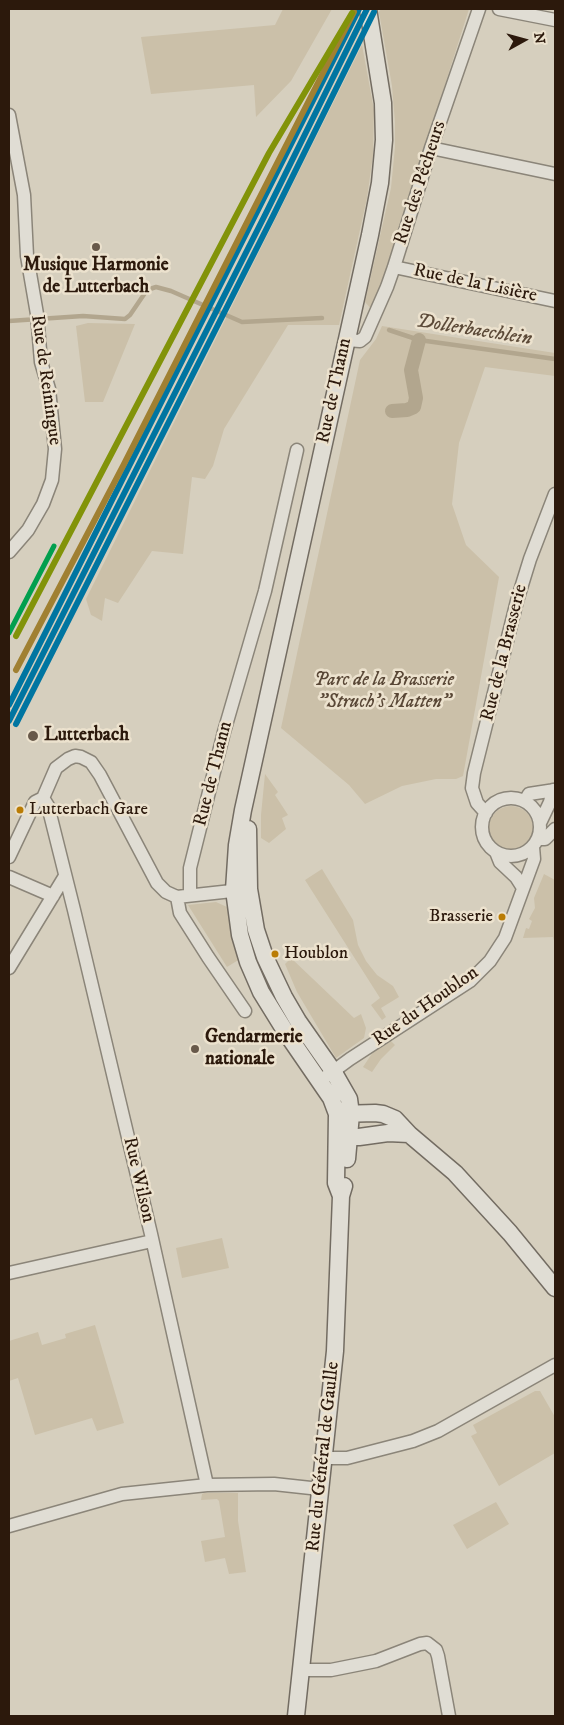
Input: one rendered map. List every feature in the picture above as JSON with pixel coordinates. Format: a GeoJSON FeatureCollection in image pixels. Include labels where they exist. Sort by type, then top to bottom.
{"type":"FeatureCollection","features":[{"type":"Feature","properties":{"kind":"main road","name":"Rue de Thann"},"geometry":{"type":"LineString","coordinates":[[344,1114],[349,1099],[327,1076],[274,977],[242,890],[236,852],[242,810],[370,235],[382,163],[383,103],[368,9]]}},
{"type":"Feature","properties":{"kind":"main road","name":"Rue de Thann"},"geometry":{"type":"LineString","coordinates":[[242,890],[248,834],[251,771]]}},
{"type":"Feature","properties":{"kind":"main road"},"geometry":{"type":"LineString","coordinates":[[344,1114],[383,1114],[394,1119],[455,1173],[510,1233],[555,1288]]}},
{"type":"Feature","properties":{"kind":"main road","name":"Rue du Général de Gaulle"},"geometry":{"type":"LineString","coordinates":[[296,1716],[335,1351],[341,1196],[346,1179],[343,1136],[344,1114]]}},
{"type":"Feature","properties":{"kind":"main road"},"geometry":{"type":"LineString","coordinates":[[343,1136],[388,1133],[409,1134]]}},
{"type":"Feature","properties":{"kind":"street","name":"Rue des Pêcheurs"},"geometry":{"type":"LineString","coordinates":[[346,340],[360,341],[365,337],[394,267],[431,148],[479,9]]}},
{"type":"Feature","properties":{"kind":"street"},"geometry":{"type":"LineString","coordinates":[[499,9],[555,20]]}},
{"type":"Feature","properties":{"kind":"street","name":"Rue de Reiningue"},"geometry":{"type":"LineString","coordinates":[[9,115],[24,195],[27,250],[41,357],[49,388],[54,437],[54,469],[46,495],[35,520],[9,552]]}},
{"type":"Feature","properties":{"kind":"street"},"geometry":{"type":"LineString","coordinates":[[431,148],[555,174]]}},
{"type":"Feature","properties":{"kind":"street","name":"Rue de la Lisière"},"geometry":{"type":"LineString","coordinates":[[394,267],[555,301]]}},
{"type":"Feature","properties":{"kind":"street","name":"Rue de Thann"},"geometry":{"type":"LineString","coordinates":[[245,1011],[180,913],[224,732],[265,591],[297,450]]}},
{"type":"Feature","properties":{"kind":"street","name":"Rue de la Brasserie"},"geometry":{"type":"LineString","coordinates":[[486,813],[476,803],[472,788],[474,773],[517,601],[530,559],[555,494]]}},
{"type":"Feature","properties":{"kind":"street"},"geometry":{"type":"LineString","coordinates":[[9,857],[35,802],[43,798],[56,768],[75,756],[91,762],[100,774],[157,883],[166,892],[184,896],[242,890]]}},
{"type":"Feature","properties":{"kind":"street"},"geometry":{"type":"LineString","coordinates":[[525,801],[529,794],[554,790],[540,823],[536,843]]}},
{"type":"Feature","properties":{"kind":"street","name":"Rue Wilson"},"geometry":{"type":"LineString","coordinates":[[43,798],[48,806],[65,876],[152,1241],[207,1485]]}},
{"type":"Feature","properties":{"kind":"street"},"geometry":{"type":"LineString","coordinates":[[540,823],[538,814],[525,801],[507,798],[499,801],[486,813],[482,830],[484,839],[496,852],[503,856],[520,856],[536,843],[545,839],[555,828]]}},
{"type":"Feature","properties":{"kind":"street","name":"Rue du Houblon"},"geometry":{"type":"LineString","coordinates":[[327,1076],[470,981],[490,962],[506,938],[534,859],[536,843]]}},
{"type":"Feature","properties":{"kind":"street"},"geometry":{"type":"LineString","coordinates":[[496,852],[500,862],[516,877],[523,888]]}},
{"type":"Feature","properties":{"kind":"street"},"geometry":{"type":"LineString","coordinates":[[9,968],[65,876]]}},
{"type":"Feature","properties":{"kind":"street"},"geometry":{"type":"LineString","coordinates":[[9,877],[53,896]]}},
{"type":"Feature","properties":{"kind":"street"},"geometry":{"type":"LineString","coordinates":[[9,1273],[152,1241]]}},
{"type":"Feature","properties":{"kind":"street"},"geometry":{"type":"LineString","coordinates":[[324,1458],[347,1458],[413,1441],[438,1430],[555,1365]]}},
{"type":"Feature","properties":{"kind":"street"},"geometry":{"type":"LineString","coordinates":[[9,1526],[122,1494],[207,1485],[274,1484],[320,1489]]}},
{"type":"Feature","properties":{"kind":"street"},"geometry":{"type":"LineString","coordinates":[[301,1670],[331,1670],[376,1661],[427,1643],[438,1656],[449,1716]]}},
{"type":"Feature","properties":{"kind":"green space"},"geometry":{"type":"Polygon","coordinates":[[[283,9],[332,9],[291,81],[256,117],[254,85],[151,94],[141,37],[275,25],[283,9]]]}},
{"type":"Feature","properties":{"kind":"green space"},"geometry":{"type":"Polygon","coordinates":[[[381,9],[469,9],[373,311],[365,302],[391,188],[395,147],[392,86],[379,12],[381,9]]]}},
{"type":"Feature","properties":{"kind":"green space"},"geometry":{"type":"Polygon","coordinates":[[[362,45],[374,110],[373,155],[367,198],[339,325],[288,325],[224,429],[213,466],[205,479],[192,477],[183,554],[152,551],[118,603],[105,598],[102,621],[91,615],[86,599],[362,45]]]}},
{"type":"Feature","properties":{"kind":"green space"},"geometry":{"type":"Polygon","coordinates":[[[88,323],[135,324],[103,402],[85,402],[76,326],[88,323]]]}},
{"type":"Feature","properties":{"kind":"green space","name":"Parc de la Brasserie \"Struch's Matten\""},"geometry":{"type":"Polygon","coordinates":[[[382,326],[555,353],[555,376],[485,367],[459,443],[452,504],[466,545],[499,577],[463,776],[456,779],[436,779],[402,786],[365,804],[349,785],[281,728],[360,360],[376,339],[382,326]]]}},
{"type":"Feature","properties":{"kind":"green space"},"geometry":{"type":"Polygon","coordinates":[[[265,774],[278,792],[275,795],[288,815],[282,818],[286,829],[269,843],[261,838],[265,774]]]}},
{"type":"Feature","properties":{"kind":"green space"},"geometry":{"type":"Polygon","coordinates":[[[507,806],[515,806],[527,812],[533,828],[527,844],[515,850],[507,850],[495,844],[489,832],[489,824],[495,812],[507,806]]]}},
{"type":"Feature","properties":{"kind":"green space"},"geometry":{"type":"Polygon","coordinates":[[[322,869],[353,920],[358,945],[366,961],[377,975],[393,986],[399,997],[381,1008],[386,1017],[382,1020],[371,1005],[380,998],[305,880],[322,869]]]}},
{"type":"Feature","properties":{"kind":"green space"},"geometry":{"type":"Polygon","coordinates":[[[544,874],[555,880],[555,944],[553,937],[523,938],[526,928],[529,929],[532,921],[529,919],[535,908],[534,898],[544,874]]]}},
{"type":"Feature","properties":{"kind":"green space"},"geometry":{"type":"Polygon","coordinates":[[[216,902],[227,907],[240,959],[227,967],[188,905],[216,902]]]}},
{"type":"Feature","properties":{"kind":"green space"},"geometry":{"type":"Polygon","coordinates":[[[291,958],[354,1018],[361,1014],[366,1028],[364,1038],[336,1058],[297,992],[285,964],[291,958]]]}},
{"type":"Feature","properties":{"kind":"green space"},"geometry":{"type":"Polygon","coordinates":[[[390,1040],[395,1045],[381,1059],[372,1072],[363,1067],[373,1052],[390,1040]]]}},
{"type":"Feature","properties":{"kind":"green space"},"geometry":{"type":"Polygon","coordinates":[[[222,1238],[229,1268],[182,1278],[176,1248],[222,1238]]]}},
{"type":"Feature","properties":{"kind":"green space"},"geometry":{"type":"Polygon","coordinates":[[[95,1325],[124,1423],[97,1431],[92,1418],[35,1435],[18,1378],[9,1381],[9,1341],[38,1332],[42,1345],[66,1338],[65,1334],[95,1325]]]}},
{"type":"Feature","properties":{"kind":"green space"},"geometry":{"type":"Polygon","coordinates":[[[535,1391],[540,1391],[555,1417],[555,1453],[499,1486],[471,1436],[477,1433],[473,1425],[535,1391]]]}},
{"type":"Feature","properties":{"kind":"green space"},"geometry":{"type":"Polygon","coordinates":[[[204,1493],[238,1493],[238,1521],[246,1572],[229,1574],[225,1558],[205,1562],[201,1541],[225,1537],[219,1501],[217,1499],[201,1500],[204,1493]]]}},
{"type":"Feature","properties":{"kind":"green space"},"geometry":{"type":"Polygon","coordinates":[[[496,1502],[509,1524],[467,1549],[453,1525],[496,1502]]]}},
{"type":"Feature","properties":{"kind":"waterway","name":"Dollerbaechlein"},"geometry":{"type":"LineString","coordinates":[[9,321],[83,316],[125,319],[130,315],[147,290],[156,287],[171,291],[242,322],[322,318]]}},
{"type":"Feature","properties":{"kind":"waterway","name":"Dollerbaechlein"},"geometry":{"type":"LineString","coordinates":[[389,330],[419,340],[555,359]]}},
{"type":"Feature","properties":{"kind":"waterway"},"geometry":{"type":"LineString","coordinates":[[392,411],[407,410],[414,407],[416,398],[411,370],[419,340]]}},
{"type":"Feature","properties":{"kind":"transit line"},"geometry":{"type":"LineString","coordinates":[[9,705],[359,9]]}},
{"type":"Feature","properties":{"kind":"transit line"},"geometry":{"type":"LineString","coordinates":[[9,721],[367,9]]}},
{"type":"Feature","properties":{"kind":"transit line"},"geometry":{"type":"LineString","coordinates":[[16,670],[123,466],[354,12]]}},
{"type":"Feature","properties":{"kind":"transit line"},"geometry":{"type":"LineString","coordinates":[[16,724],[374,12]]}},
{"type":"Feature","properties":{"kind":"transit line"},"geometry":{"type":"LineString","coordinates":[[16,636],[269,153],[352,13]]}},
{"type":"Feature","properties":{"kind":"transit line"},"geometry":{"type":"LineString","coordinates":[[9,633],[54,546]]}},
{"type":"Feature","properties":{"kind":"place","name":"Musique Harmonie de Lutterbach"},"geometry":{"type":"Point","coordinates":[96,247]}},
{"type":"Feature","properties":{"kind":"place","name":"Lutterbach"},"geometry":{"type":"Point","coordinates":[33,736]}},
{"type":"Feature","properties":{"kind":"place","name":"Lutterbach Gare"},"geometry":{"type":"Point","coordinates":[20,810]}},
{"type":"Feature","properties":{"kind":"place","name":"Brasserie"},"geometry":{"type":"Point","coordinates":[502,917]}},
{"type":"Feature","properties":{"kind":"place","name":"Houblon"},"geometry":{"type":"Point","coordinates":[275,954]}},
{"type":"Feature","properties":{"kind":"place","name":"Gendarmerie nationale"},"geometry":{"type":"Point","coordinates":[195,1049]}}]}
